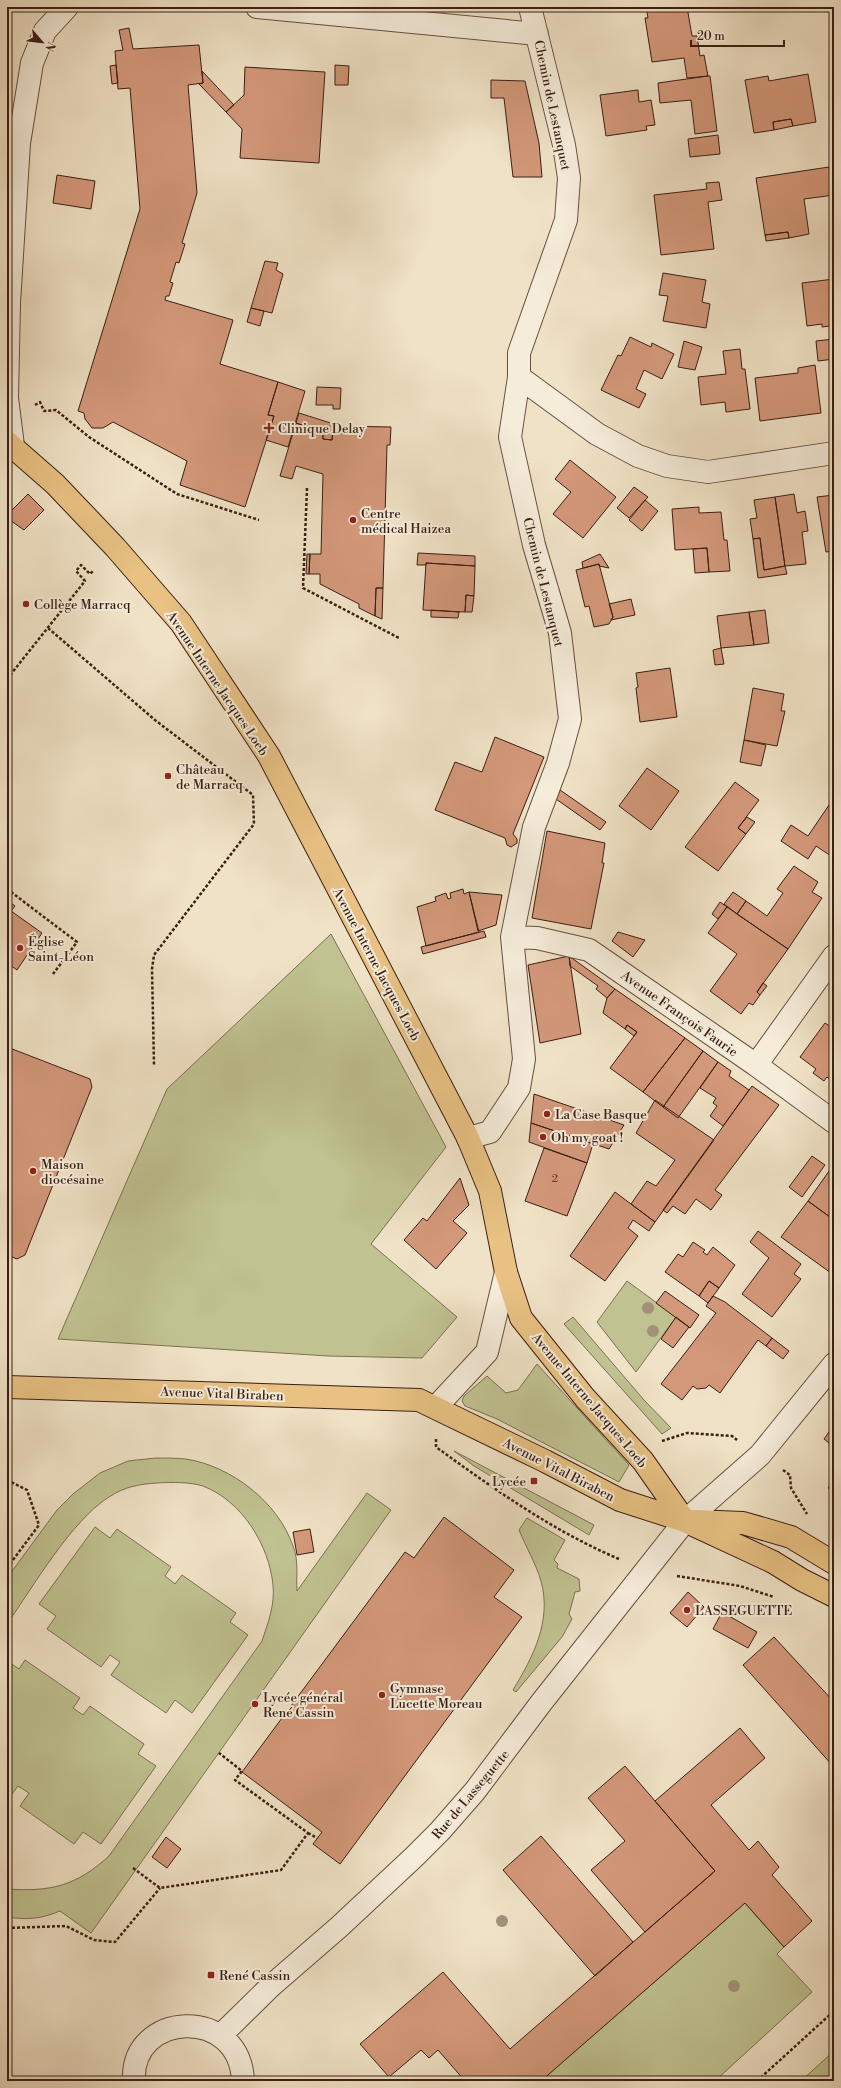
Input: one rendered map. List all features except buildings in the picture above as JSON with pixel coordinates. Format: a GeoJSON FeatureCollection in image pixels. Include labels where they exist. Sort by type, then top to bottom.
{"type":"FeatureCollection","features":[{"type":"Feature","properties":{"kind":"main road","name":"Avenue Interne Jacques Loeb"},"geometry":{"type":"LineString","coordinates":[[10,444],[54,484],[98,529],[181,623],[269,756],[468,1138],[490,1191],[506,1272],[521,1318],[585,1398],[643,1460],[685,1521]]}},
{"type":"Feature","properties":{"kind":"main road","name":"Avenue Vital Biraben"},"geometry":{"type":"LineString","coordinates":[[7,1387],[419,1400],[436,1407],[620,1500],[685,1521]]}},
{"type":"Feature","properties":{"kind":"main road"},"geometry":{"type":"LineString","coordinates":[[685,1521],[739,1522],[791,1537],[834,1563]]}},
{"type":"Feature","properties":{"kind":"main road"},"geometry":{"type":"LineString","coordinates":[[685,1521],[773,1562],[802,1580],[834,1596]]}},
{"type":"Feature","properties":{"kind":"street"},"geometry":{"type":"LineString","coordinates":[[10,444],[7,398],[8,305],[19,143],[32,63],[45,31],[67,7]]}},
{"type":"Feature","properties":{"kind":"street"},"geometry":{"type":"LineString","coordinates":[[257,7],[537,34]]}},
{"type":"Feature","properties":{"kind":"street","name":"Chemin de Lestanquet"},"geometry":{"type":"LineString","coordinates":[[468,1138],[490,1132],[519,1088],[524,1059],[512,936],[534,827],[558,763],[570,719],[560,633],[534,546],[510,437],[519,377],[519,353],[566,220],[569,178],[564,145],[530,7]]}},
{"type":"Feature","properties":{"kind":"street"},"geometry":{"type":"LineString","coordinates":[[519,377],[597,434],[638,456],[666,466],[708,472],[834,453]]}},
{"type":"Feature","properties":{"kind":"street","name":"Avenue François Faurie"},"geometry":{"type":"LineString","coordinates":[[512,936],[537,938],[589,950],[756,1065],[834,1122]]}},
{"type":"Feature","properties":{"kind":"street"},"geometry":{"type":"LineString","coordinates":[[756,1065],[834,956]]}},
{"type":"Feature","properties":{"kind":"street"},"geometry":{"type":"LineString","coordinates":[[436,1407],[487,1352],[506,1272]]}},
{"type":"Feature","properties":{"kind":"street","name":"Rue de Lasseguette"},"geometry":{"type":"LineString","coordinates":[[221,2035],[271,1986],[339,1927],[414,1858],[440,1831],[475,1791],[645,1570],[685,1521],[760,1455],[834,1364]]}},
{"type":"Feature","properties":{"kind":"street"},"geometry":{"type":"LineString","coordinates":[[134,2081],[133,2074],[139,2055],[150,2040],[166,2030],[184,2025],[203,2027],[221,2035],[231,2045],[238,2057],[243,2071],[243,2081]]}},
{"type":"Feature","properties":{"kind":"path"},"geometry":{"type":"LineString","coordinates":[[37,403],[40,402],[44,411],[56,410],[89,437],[177,494],[259,520]]}},
{"type":"Feature","properties":{"kind":"path"},"geometry":{"type":"LineString","coordinates":[[307,488],[303,588],[399,638]]}},
{"type":"Feature","properties":{"kind":"path"},"geometry":{"type":"LineString","coordinates":[[7,679],[85,581],[76,571],[81,565],[90,574],[94,570]]}},
{"type":"Feature","properties":{"kind":"path"},"geometry":{"type":"LineString","coordinates":[[48,628],[155,720],[253,795],[254,824],[154,955],[152,969],[154,1065]]}},
{"type":"Feature","properties":{"kind":"path"},"geometry":{"type":"LineString","coordinates":[[7,890],[77,942],[53,974]]}},
{"type":"Feature","properties":{"kind":"path"},"geometry":{"type":"LineString","coordinates":[[436,1407],[436,1447],[501,1494],[597,1550],[645,1570],[740,1586],[775,1597]]}},
{"type":"Feature","properties":{"kind":"path"},"geometry":{"type":"LineString","coordinates":[[7,1480],[27,1490],[39,1525],[7,1568]]}},
{"type":"Feature","properties":{"kind":"path"},"geometry":{"type":"LineString","coordinates":[[219,1753],[242,1771],[235,1780],[316,1838]]}},
{"type":"Feature","properties":{"kind":"path"},"geometry":{"type":"LineString","coordinates":[[7,1928],[66,1926],[94,1940],[116,1942],[160,1888],[281,1870],[308,1833]]}},
{"type":"Feature","properties":{"kind":"path"},"geometry":{"type":"LineString","coordinates":[[133,1868],[160,1888]]}},
{"type":"Feature","properties":{"kind":"path"},"geometry":{"type":"LineString","coordinates":[[757,2081],[834,2011]]}},
{"type":"Feature","properties":{"kind":"green space"},"geometry":{"type":"Polygon","coordinates":[[[331,934],[446,1147],[371,1244],[457,1317],[422,1358],[328,1356],[58,1339],[167,1089],[331,934]]]}},
{"type":"Feature","properties":{"kind":"green space"},"geometry":{"type":"Polygon","coordinates":[[[627,1281],[676,1317],[636,1372],[597,1322],[627,1281]]]}},
{"type":"Feature","properties":{"kind":"green space"},"geometry":{"type":"Polygon","coordinates":[[[573,1317],[644,1400],[671,1428],[662,1434],[564,1324],[573,1317]]]}},
{"type":"Feature","properties":{"kind":"green space"},"geometry":{"type":"Polygon","coordinates":[[[537,1364],[629,1465],[619,1482],[497,1419],[465,1406],[462,1401],[464,1396],[487,1376],[506,1393],[518,1390],[537,1364]]]}},
{"type":"Feature","properties":{"kind":"green space"},"geometry":{"type":"Polygon","coordinates":[[[454,1451],[594,1525],[589,1535],[474,1466],[454,1451]]]}},
{"type":"Feature","properties":{"kind":"green space"},"geometry":{"type":"Polygon","coordinates":[[[155,1458],[186,1459],[220,1469],[236,1478],[264,1501],[286,1530],[293,1546],[297,1563],[297,1591],[367,1493],[391,1510],[91,1933],[60,1911],[47,1916],[34,1918],[7,1917],[7,1889],[37,1889],[62,1885],[85,1874],[109,1856],[262,1641],[267,1627],[273,1600],[273,1585],[266,1555],[251,1526],[230,1502],[217,1493],[203,1486],[174,1482],[144,1484],[126,1488],[109,1497],[95,1508],[67,1538],[7,1624],[7,1578],[57,1510],[73,1494],[100,1473],[128,1461],[155,1458]]]}},
{"type":"Feature","properties":{"kind":"green space"},"geometry":{"type":"Polygon","coordinates":[[[527,1518],[565,1540],[554,1560],[558,1564],[557,1568],[579,1579],[580,1591],[575,1592],[569,1614],[572,1619],[562,1637],[516,1692],[513,1690],[534,1652],[539,1638],[544,1610],[544,1596],[541,1581],[519,1530],[527,1518]]]}},
{"type":"Feature","properties":{"kind":"green space"},"geometry":{"type":"Polygon","coordinates":[[[95,1527],[110,1538],[117,1529],[171,1567],[165,1576],[175,1584],[182,1575],[236,1613],[230,1622],[248,1635],[192,1713],[175,1700],[166,1713],[111,1675],[120,1662],[110,1655],[101,1667],[47,1629],[56,1616],[39,1604],[95,1527]]]}},
{"type":"Feature","properties":{"kind":"green space"},"geometry":{"type":"Polygon","coordinates":[[[25,1660],[80,1698],[73,1708],[83,1715],[90,1706],[144,1744],[138,1754],[156,1766],[101,1844],[83,1832],[74,1844],[20,1806],[29,1793],[18,1786],[9,1798],[7,1797],[7,1661],[19,1669],[25,1660]]]}},
{"type":"Feature","properties":{"kind":"green space"},"geometry":{"type":"Polygon","coordinates":[[[745,1903],[784,1947],[777,1954],[812,1992],[715,2081],[541,2081],[745,1903]]]}},
{"type":"Feature","properties":{"kind":"green space"},"geometry":{"type":"Polygon","coordinates":[[[834,2051],[834,2081],[801,2081],[834,2051]]]}},
{"type":"Feature","properties":{"kind":"place","name":"Clinique Delay"},"geometry":{"type":"Point","coordinates":[269,428]}},
{"type":"Feature","properties":{"kind":"place","name":"Centre médical Haizea"},"geometry":{"type":"Point","coordinates":[353,520]}},
{"type":"Feature","properties":{"kind":"place","name":"Collège Marracq"},"geometry":{"type":"Point","coordinates":[26,604]}},
{"type":"Feature","properties":{"kind":"place","name":"Château de Marracq"},"geometry":{"type":"Point","coordinates":[168,776]}},
{"type":"Feature","properties":{"kind":"place","name":"Église Saint-Léon"},"geometry":{"type":"Point","coordinates":[20,948]}},
{"type":"Feature","properties":{"kind":"place","name":"La Case Basque"},"geometry":{"type":"Point","coordinates":[547,1114]}},
{"type":"Feature","properties":{"kind":"place","name":"Oh my goat !"},"geometry":{"type":"Point","coordinates":[543,1137]}},
{"type":"Feature","properties":{"kind":"place","name":"Maison diocésaine"},"geometry":{"type":"Point","coordinates":[33,1171]}},
{"type":"Feature","properties":{"kind":"place","name":"Lycée"},"geometry":{"type":"Point","coordinates":[534,1481]}},
{"type":"Feature","properties":{"kind":"place","name":"LASSEGUETTE"},"geometry":{"type":"Point","coordinates":[687,1610]}},
{"type":"Feature","properties":{"kind":"place","name":"Gymnase Lucette Moreau"},"geometry":{"type":"Point","coordinates":[382,1695]}},
{"type":"Feature","properties":{"kind":"place","name":"Lycée général René Cassin"},"geometry":{"type":"Point","coordinates":[255,1704]}},
{"type":"Feature","properties":{"kind":"place","name":"René Cassin"},"geometry":{"type":"Point","coordinates":[211,1975]}}]}
